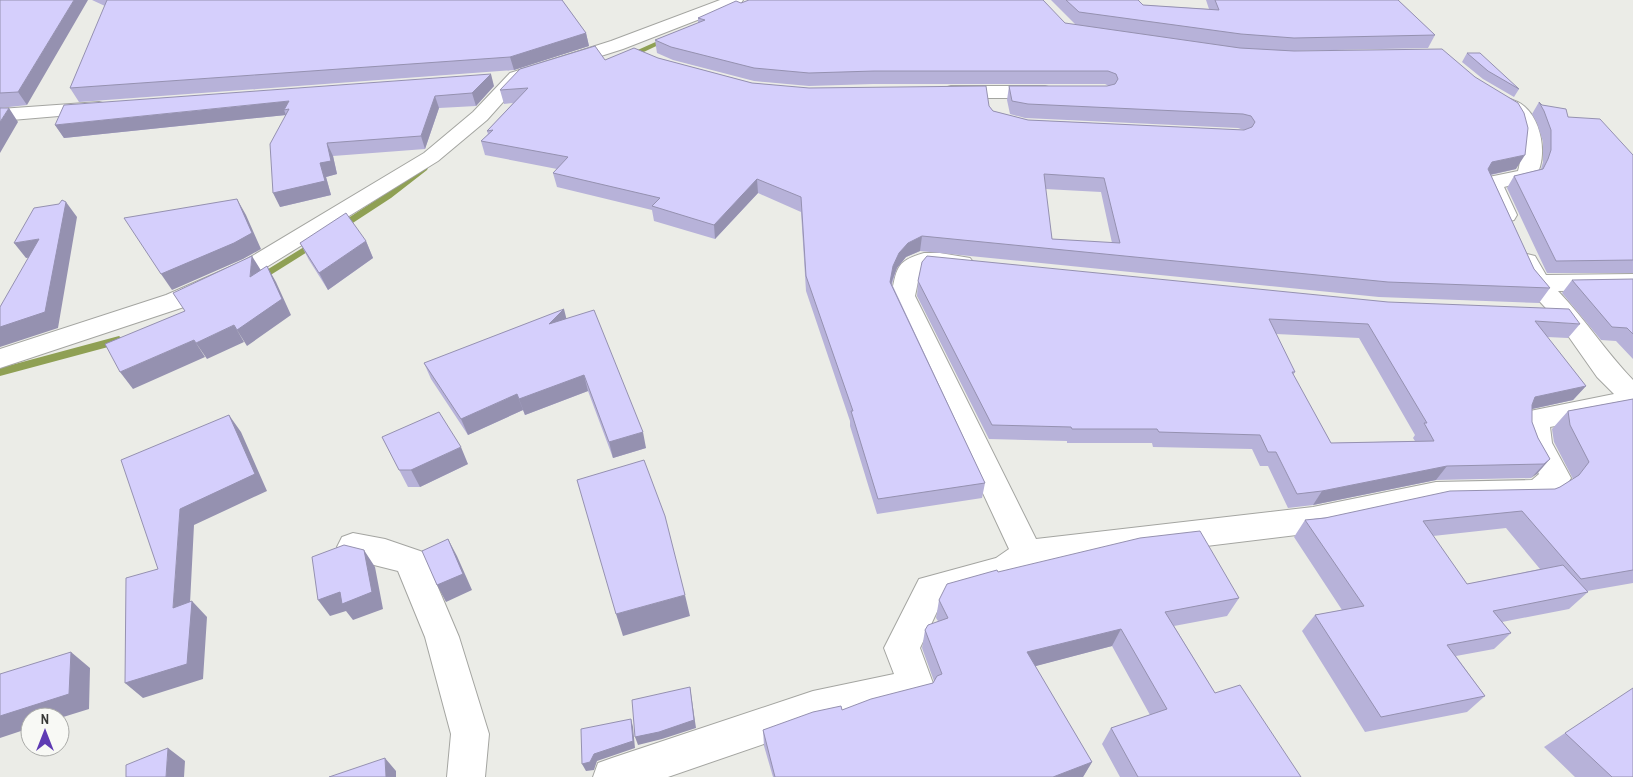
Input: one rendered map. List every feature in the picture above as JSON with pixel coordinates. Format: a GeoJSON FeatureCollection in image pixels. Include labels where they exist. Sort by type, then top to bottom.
{"type":"FeatureCollection","features":[{"type":"Feature","properties":{"kind":"street"},"geometry":{"type":"LineString","coordinates":[[489,80],[516,77],[617,44],[735,0]]}},
{"type":"Feature","properties":{"kind":"street"},"geometry":{"type":"LineString","coordinates":[[617,44],[641,55]]}},
{"type":"Feature","properties":{"kind":"street"},"geometry":{"type":"LineString","coordinates":[[0,359],[48,341],[175,301],[252,266],[432,157],[480,116],[516,77]]}},
{"type":"Feature","properties":{"kind":"street"},"geometry":{"type":"LineString","coordinates":[[930,92],[997,101],[1066,92]]}},
{"type":"Feature","properties":{"kind":"street"},"geometry":{"type":"LineString","coordinates":[[1487,93],[1518,111],[1526,125],[1532,143],[1531,164],[1527,175],[1492,183],[1537,283],[1566,314],[1607,370],[1633,399]]}},
{"type":"Feature","properties":{"kind":"street"},"geometry":{"type":"LineString","coordinates":[[0,115],[113,107]]}},
{"type":"Feature","properties":{"kind":"street"},"geometry":{"type":"LineString","coordinates":[[988,266],[921,260],[912,266],[908,272],[903,296],[1027,554]]}},
{"type":"Feature","properties":{"kind":"street"},"geometry":{"type":"LineString","coordinates":[[1537,283],[1633,282]]}},
{"type":"Feature","properties":{"kind":"street"},"geometry":{"type":"LineString","coordinates":[[1536,313],[1566,314]]}},
{"type":"Feature","properties":{"kind":"street"},"geometry":{"type":"LineString","coordinates":[[612,777],[813,709],[916,686],[902,648],[931,589],[1005,570],[1027,554],[1313,520],[1436,494],[1538,492],[1556,478],[1537,443],[1535,419],[1633,399]]}},
{"type":"Feature","properties":{"kind":"street"},"geometry":{"type":"LineString","coordinates":[[353,547],[385,553],[411,562],[442,637],[470,734],[468,772],[466,777]]}},
{"type":"Feature","properties":{"kind":"building"},"geometry":{"type":"Polygon","coordinates":[[[0,0],[74,0],[18,92],[0,93],[0,0]]]}},
{"type":"Feature","properties":{"kind":"building"},"geometry":{"type":"Polygon","coordinates":[[[107,0],[562,0],[586,33],[510,57],[70,88],[107,0]]]}},
{"type":"Feature","properties":{"kind":"building"},"geometry":{"type":"Polygon","coordinates":[[[749,0],[1043,0],[1065,23],[1240,48],[1294,51],[1442,49],[1475,77],[1518,103],[1524,113],[1528,128],[1525,155],[1492,162],[1488,169],[1534,269],[1550,288],[1388,282],[922,236],[908,243],[899,253],[893,266],[890,282],[985,483],[878,499],[851,411],[853,411],[806,276],[801,197],[757,179],[714,225],[652,206],[660,198],[553,173],[568,157],[481,141],[493,130],[487,131],[528,88],[500,90],[520,69],[595,46],[605,60],[634,48],[658,58],[752,83],[809,88],[986,86],[989,106],[993,111],[1028,120],[1244,130],[1252,127],[1255,122],[1251,116],[1243,114],[1028,104],[1012,101],[1009,86],[1107,86],[1115,84],[1118,79],[1116,74],[1108,71],[874,71],[809,73],[754,68],[671,47],[655,40],[705,20],[698,18],[736,1],[741,3],[749,0]],[[1044,174],[1052,239],[1120,243],[1104,178],[1044,174]]]}},
{"type":"Feature","properties":{"kind":"building"},"geometry":{"type":"Polygon","coordinates":[[[1066,0],[1138,0],[1143,5],[1219,10],[1215,0],[1398,0],[1435,35],[1294,38],[1241,34],[1079,12],[1066,0]]]}},
{"type":"Feature","properties":{"kind":"building"},"geometry":{"type":"Polygon","coordinates":[[[1467,53],[1480,53],[1519,89],[1488,71],[1467,53]]]}},
{"type":"Feature","properties":{"kind":"building"},"geometry":{"type":"Polygon","coordinates":[[[491,74],[472,93],[435,96],[421,136],[327,143],[331,161],[320,163],[325,181],[273,193],[270,144],[289,109],[284,110],[289,101],[55,125],[64,105],[491,74]]]}},
{"type":"Feature","properties":{"kind":"building"},"geometry":{"type":"Polygon","coordinates":[[[1539,102],[1542,105],[1566,109],[1568,117],[1600,119],[1633,155],[1633,260],[1556,261],[1514,176],[1543,169],[1548,159],[1551,150],[1551,130],[1539,102]]]}},
{"type":"Feature","properties":{"kind":"building"},"geometry":{"type":"Polygon","coordinates":[[[0,108],[9,108],[0,122],[0,108]]]}},
{"type":"Feature","properties":{"kind":"building"},"geometry":{"type":"Polygon","coordinates":[[[237,199],[252,233],[234,243],[161,274],[124,218],[237,199]]]}},
{"type":"Feature","properties":{"kind":"building"},"geometry":{"type":"Polygon","coordinates":[[[62,200],[66,202],[45,312],[0,327],[0,307],[39,239],[14,243],[34,208],[59,204],[62,200]]]}},
{"type":"Feature","properties":{"kind":"building"},"geometry":{"type":"Polygon","coordinates":[[[346,213],[366,241],[319,273],[300,243],[346,213]]]}},
{"type":"Feature","properties":{"kind":"building"},"geometry":{"type":"Polygon","coordinates":[[[252,256],[250,277],[267,266],[282,299],[237,330],[234,325],[196,343],[194,340],[120,372],[105,344],[185,311],[173,293],[252,256]]]}},
{"type":"Feature","properties":{"kind":"building"},"geometry":{"type":"Polygon","coordinates":[[[927,256],[1388,302],[1569,309],[1580,324],[1535,321],[1586,386],[1535,397],[1532,405],[1532,422],[1538,438],[1550,459],[1544,464],[1447,466],[1322,491],[1297,494],[1276,452],[1268,452],[1260,435],[1159,432],[1157,429],[1072,429],[1071,427],[992,425],[918,281],[922,262],[927,256]],[[1269,319],[1295,372],[1292,372],[1331,443],[1434,441],[1424,423],[1427,423],[1368,324],[1269,319]]]}},
{"type":"Feature","properties":{"kind":"building"},"geometry":{"type":"Polygon","coordinates":[[[1633,279],[1633,334],[1627,328],[1612,327],[1572,280],[1633,279]]]}},
{"type":"Feature","properties":{"kind":"building"},"geometry":{"type":"Polygon","coordinates":[[[564,309],[549,324],[594,310],[643,432],[609,442],[584,375],[519,399],[517,394],[461,419],[424,363],[564,309]]]}},
{"type":"Feature","properties":{"kind":"building"},"geometry":{"type":"Polygon","coordinates":[[[1633,399],[1633,570],[1581,579],[1522,511],[1423,521],[1467,584],[1563,565],[1588,592],[1493,611],[1511,633],[1447,645],[1485,696],[1381,717],[1315,615],[1364,606],[1305,520],[1325,518],[1450,491],[1555,489],[1579,475],[1589,462],[1570,425],[1568,411],[1633,399]]]}},
{"type":"Feature","properties":{"kind":"building"},"geometry":{"type":"Polygon","coordinates":[[[439,412],[461,447],[411,470],[399,470],[382,437],[439,412]]]}},
{"type":"Feature","properties":{"kind":"building"},"geometry":{"type":"Polygon","coordinates":[[[229,415],[255,474],[180,509],[173,608],[192,601],[187,664],[125,683],[126,578],[158,569],[121,460],[229,415]]]}},
{"type":"Feature","properties":{"kind":"building"},"geometry":{"type":"Polygon","coordinates":[[[644,460],[665,516],[685,595],[616,614],[577,480],[644,460]]]}},
{"type":"Feature","properties":{"kind":"building"},"geometry":{"type":"Polygon","coordinates":[[[1200,531],[1239,598],[1165,612],[1215,693],[1240,685],[1301,777],[1138,777],[1111,728],[1167,709],[1121,629],[1027,652],[1092,762],[1053,777],[775,777],[763,730],[813,712],[841,706],[842,710],[871,699],[933,683],[937,676],[942,674],[925,630],[928,625],[948,618],[939,600],[947,584],[997,570],[998,572],[1140,538],[1200,531]]]}},
{"type":"Feature","properties":{"kind":"building"},"geometry":{"type":"Polygon","coordinates":[[[448,539],[463,574],[437,585],[422,551],[448,539]]]}},
{"type":"Feature","properties":{"kind":"building"},"geometry":{"type":"Polygon","coordinates":[[[344,545],[364,550],[372,592],[342,604],[340,592],[318,600],[312,557],[344,545]]]}},
{"type":"Feature","properties":{"kind":"building"},"geometry":{"type":"Polygon","coordinates":[[[71,652],[69,694],[28,707],[20,707],[20,710],[0,716],[0,674],[71,652]]]}},
{"type":"Feature","properties":{"kind":"building"},"geometry":{"type":"Polygon","coordinates":[[[690,687],[694,720],[659,732],[635,737],[632,700],[690,687]]]}},
{"type":"Feature","properties":{"kind":"building"},"geometry":{"type":"Polygon","coordinates":[[[1633,688],[1633,777],[1612,777],[1565,733],[1633,688]]]}},
{"type":"Feature","properties":{"kind":"building"},"geometry":{"type":"Polygon","coordinates":[[[631,719],[633,741],[594,754],[590,762],[582,764],[581,729],[631,719]]]}},
{"type":"Feature","properties":{"kind":"building"},"geometry":{"type":"Polygon","coordinates":[[[168,748],[166,777],[126,777],[126,765],[168,748]]]}},
{"type":"Feature","properties":{"kind":"building"},"geometry":{"type":"Polygon","coordinates":[[[385,758],[386,777],[329,777],[385,758]]]}},
{"type":"Feature","properties":{"kind":"waterway"},"geometry":{"type":"LineString","coordinates":[[626,57],[669,38]]}},
{"type":"Feature","properties":{"kind":"waterway"},"geometry":{"type":"LineString","coordinates":[[339,228],[388,196],[424,168]]}},
{"type":"Feature","properties":{"kind":"waterway"},"geometry":{"type":"LineString","coordinates":[[257,279],[317,242]]}},
{"type":"Feature","properties":{"kind":"waterway"},"geometry":{"type":"LineString","coordinates":[[0,372],[119,340]]}}]}
